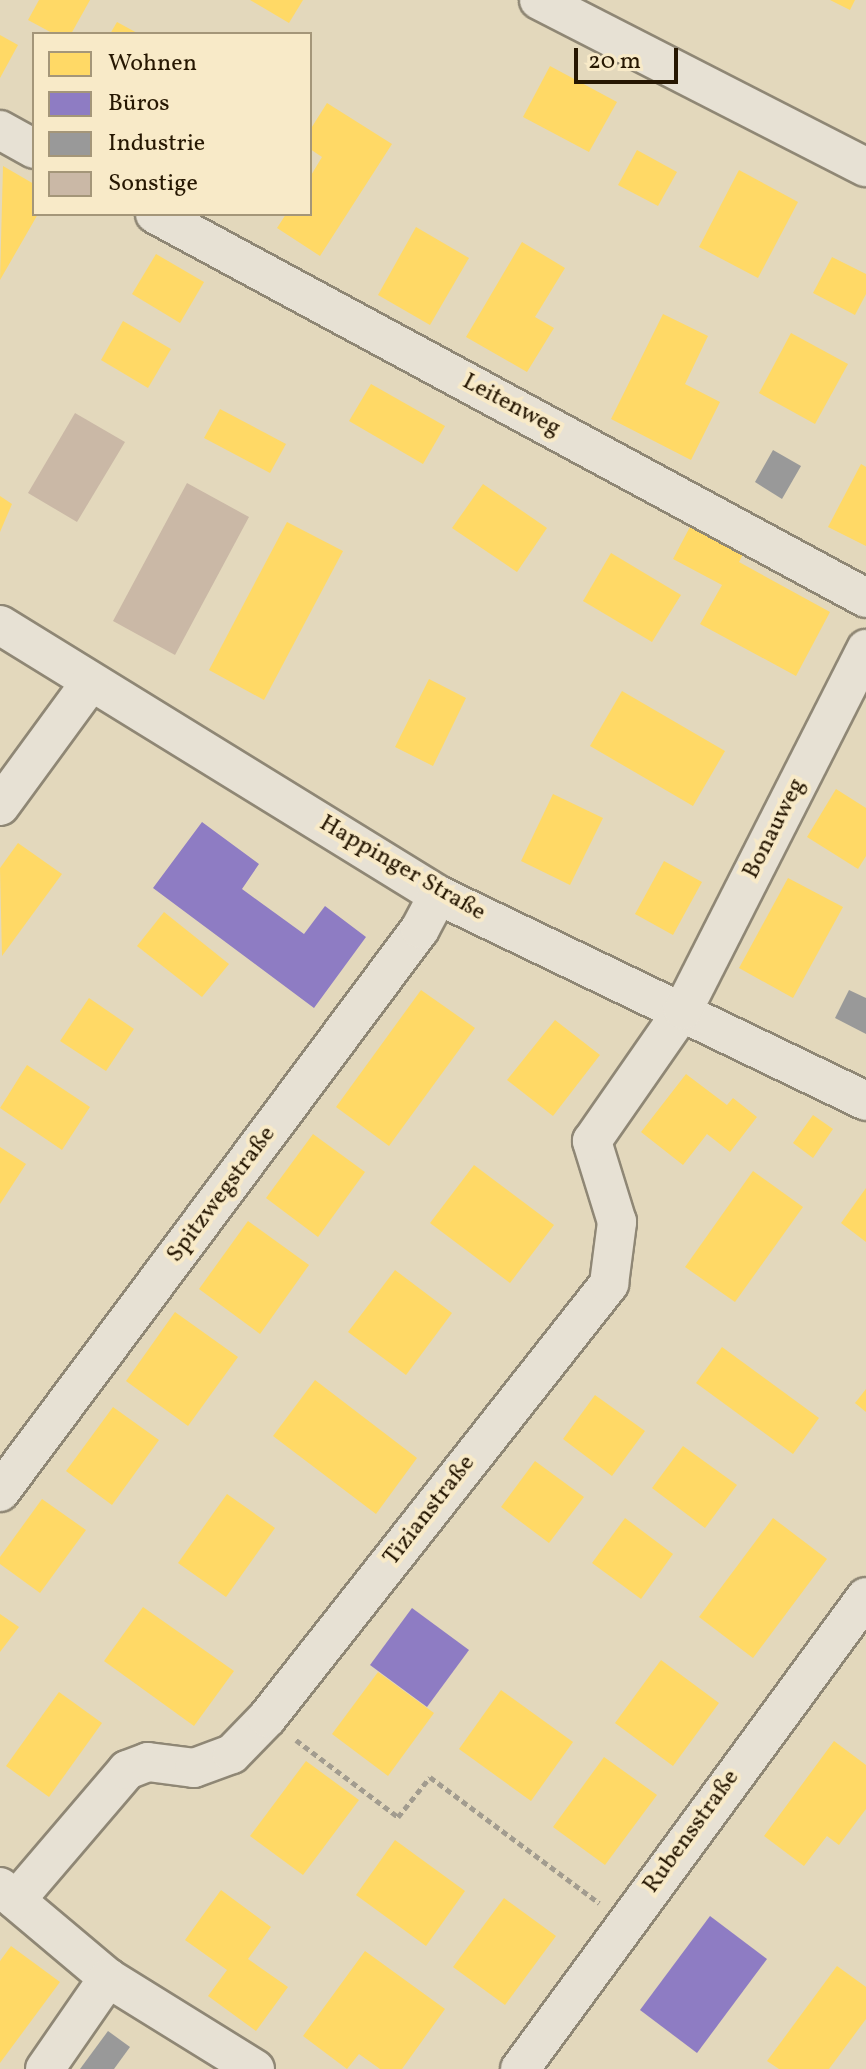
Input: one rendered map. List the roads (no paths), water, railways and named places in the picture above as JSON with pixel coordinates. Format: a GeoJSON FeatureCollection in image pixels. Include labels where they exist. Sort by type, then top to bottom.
{"type":"FeatureCollection","features":[{"type":"Feature","properties":{"kind":"street"},"geometry":{"type":"LineString","coordinates":[[539,0],[866,167]]}},
{"type":"Feature","properties":{"kind":"street"},"geometry":{"type":"LineString","coordinates":[[0,130],[32,148]]}},
{"type":"Feature","properties":{"kind":"street","name":"Leitenweg"},"geometry":{"type":"LineString","coordinates":[[159,216],[866,598]]}},
{"type":"Feature","properties":{"kind":"street","name":"Happinger Straße"},"geometry":{"type":"LineString","coordinates":[[0,625],[438,895],[683,1010],[866,1101]]}},
{"type":"Feature","properties":{"kind":"street","name":"Bonauweg"},"geometry":{"type":"LineString","coordinates":[[683,1010],[866,649]]}},
{"type":"Feature","properties":{"kind":"street"},"geometry":{"type":"LineString","coordinates":[[0,806],[90,683]]}},
{"type":"Feature","properties":{"kind":"street","name":"Spitzwegstraße"},"geometry":{"type":"LineString","coordinates":[[0,1492],[420,929],[438,895]]}},
{"type":"Feature","properties":{"kind":"street","name":"Tizianstraße"},"geometry":{"type":"LineString","coordinates":[[8,1894],[127,1770],[148,1762],[194,1768],[232,1754],[267,1718],[609,1284],[617,1222],[592,1141],[683,1010]]}},
{"type":"Feature","properties":{"kind":"street","name":"Rubensstraße"},"geometry":{"type":"LineString","coordinates":[[520,2069],[866,1597]]}},
{"type":"Feature","properties":{"kind":"street"},"geometry":{"type":"LineString","coordinates":[[8,1894],[108,1978],[255,2069]]}},
{"type":"Feature","properties":{"kind":"street"},"geometry":{"type":"LineString","coordinates":[[45,2069],[108,1978]]}}]}
